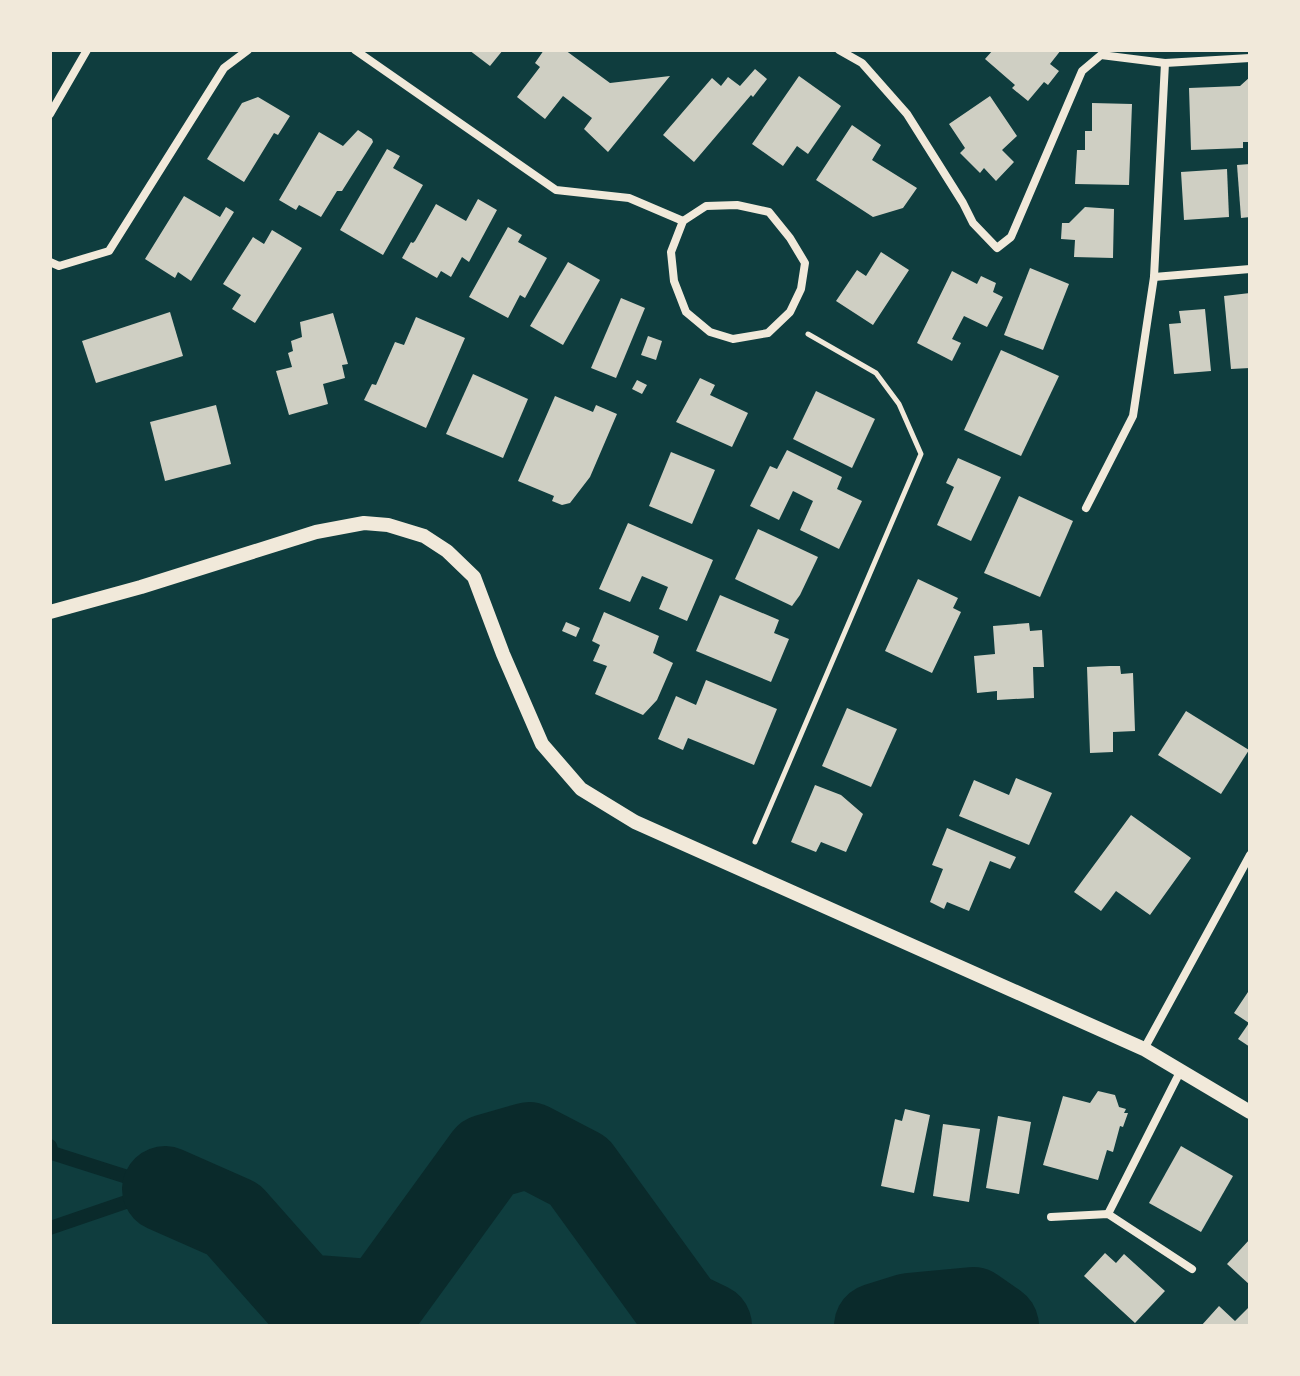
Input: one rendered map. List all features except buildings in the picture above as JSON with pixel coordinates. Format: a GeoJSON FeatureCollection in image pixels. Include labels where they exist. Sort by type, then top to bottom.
{"type":"FeatureCollection","features":[{"type":"Feature","properties":{"kind":"street"},"geometry":{"type":"LineString","coordinates":[[50,114],[87,50]]}},
{"type":"Feature","properties":{"kind":"street"},"geometry":{"type":"LineString","coordinates":[[50,262],[59,266],[109,251],[224,68],[248,50]]}},
{"type":"Feature","properties":{"kind":"street"},"geometry":{"type":"LineString","coordinates":[[355,50],[556,190],[629,198],[683,221]]}},
{"type":"Feature","properties":{"kind":"street"},"geometry":{"type":"LineString","coordinates":[[839,50],[862,63],[907,114],[973,223],[997,248],[1011,237],[1082,71],[1101,55],[1165,63],[1250,58]]}},
{"type":"Feature","properties":{"kind":"street"},"geometry":{"type":"LineString","coordinates":[[1086,508],[1133,416],[1154,277],[1165,63]]}},
{"type":"Feature","properties":{"kind":"street"},"geometry":{"type":"LineString","coordinates":[[737,205],[769,212],[790,238],[805,263],[801,289],[790,312],[768,333],[733,339],[710,332],[686,312],[674,281],[671,252],[683,221],[706,206],[737,205]]}},
{"type":"Feature","properties":{"kind":"street"},"geometry":{"type":"LineString","coordinates":[[1154,277],[1250,269]]}},
{"type":"Feature","properties":{"kind":"street"},"geometry":{"type":"LineString","coordinates":[[50,612],[316,532],[364,523],[388,525],[424,536],[447,551],[474,577],[542,744],[581,789],[635,822],[1144,1049],[1250,1112]]}},
{"type":"Feature","properties":{"kind":"street"},"geometry":{"type":"LineString","coordinates":[[1144,1049],[1250,855]]}},
{"type":"Feature","properties":{"kind":"street"},"geometry":{"type":"LineString","coordinates":[[1108,1214],[1181,1070]]}},
{"type":"Feature","properties":{"kind":"street"},"geometry":{"type":"LineString","coordinates":[[1051,1217],[1108,1214],[1192,1269]]}},
{"type":"Feature","properties":{"kind":"path"},"geometry":{"type":"LineString","coordinates":[[743,871],[921,454],[899,404],[876,373],[782,319]]}},
{"type":"Feature","properties":{"kind":"waterway"},"geometry":{"type":"LineString","coordinates":[[165,1189],[233,1219],[302,1297],[381,1303],[487,1157],[529,1145],[579,1171],[682,1313],[709,1326]]}},
{"type":"Feature","properties":{"kind":"waterway"},"geometry":{"type":"LineString","coordinates":[[50,1146],[52,1153],[165,1189]]}},
{"type":"Feature","properties":{"kind":"waterway"},"geometry":{"type":"LineString","coordinates":[[50,1228],[164,1189]]}},
{"type":"Feature","properties":{"kind":"waterway"},"geometry":{"type":"LineString","coordinates":[[877,1326],[909,1316],[973,1310],[996,1326]]}}]}
